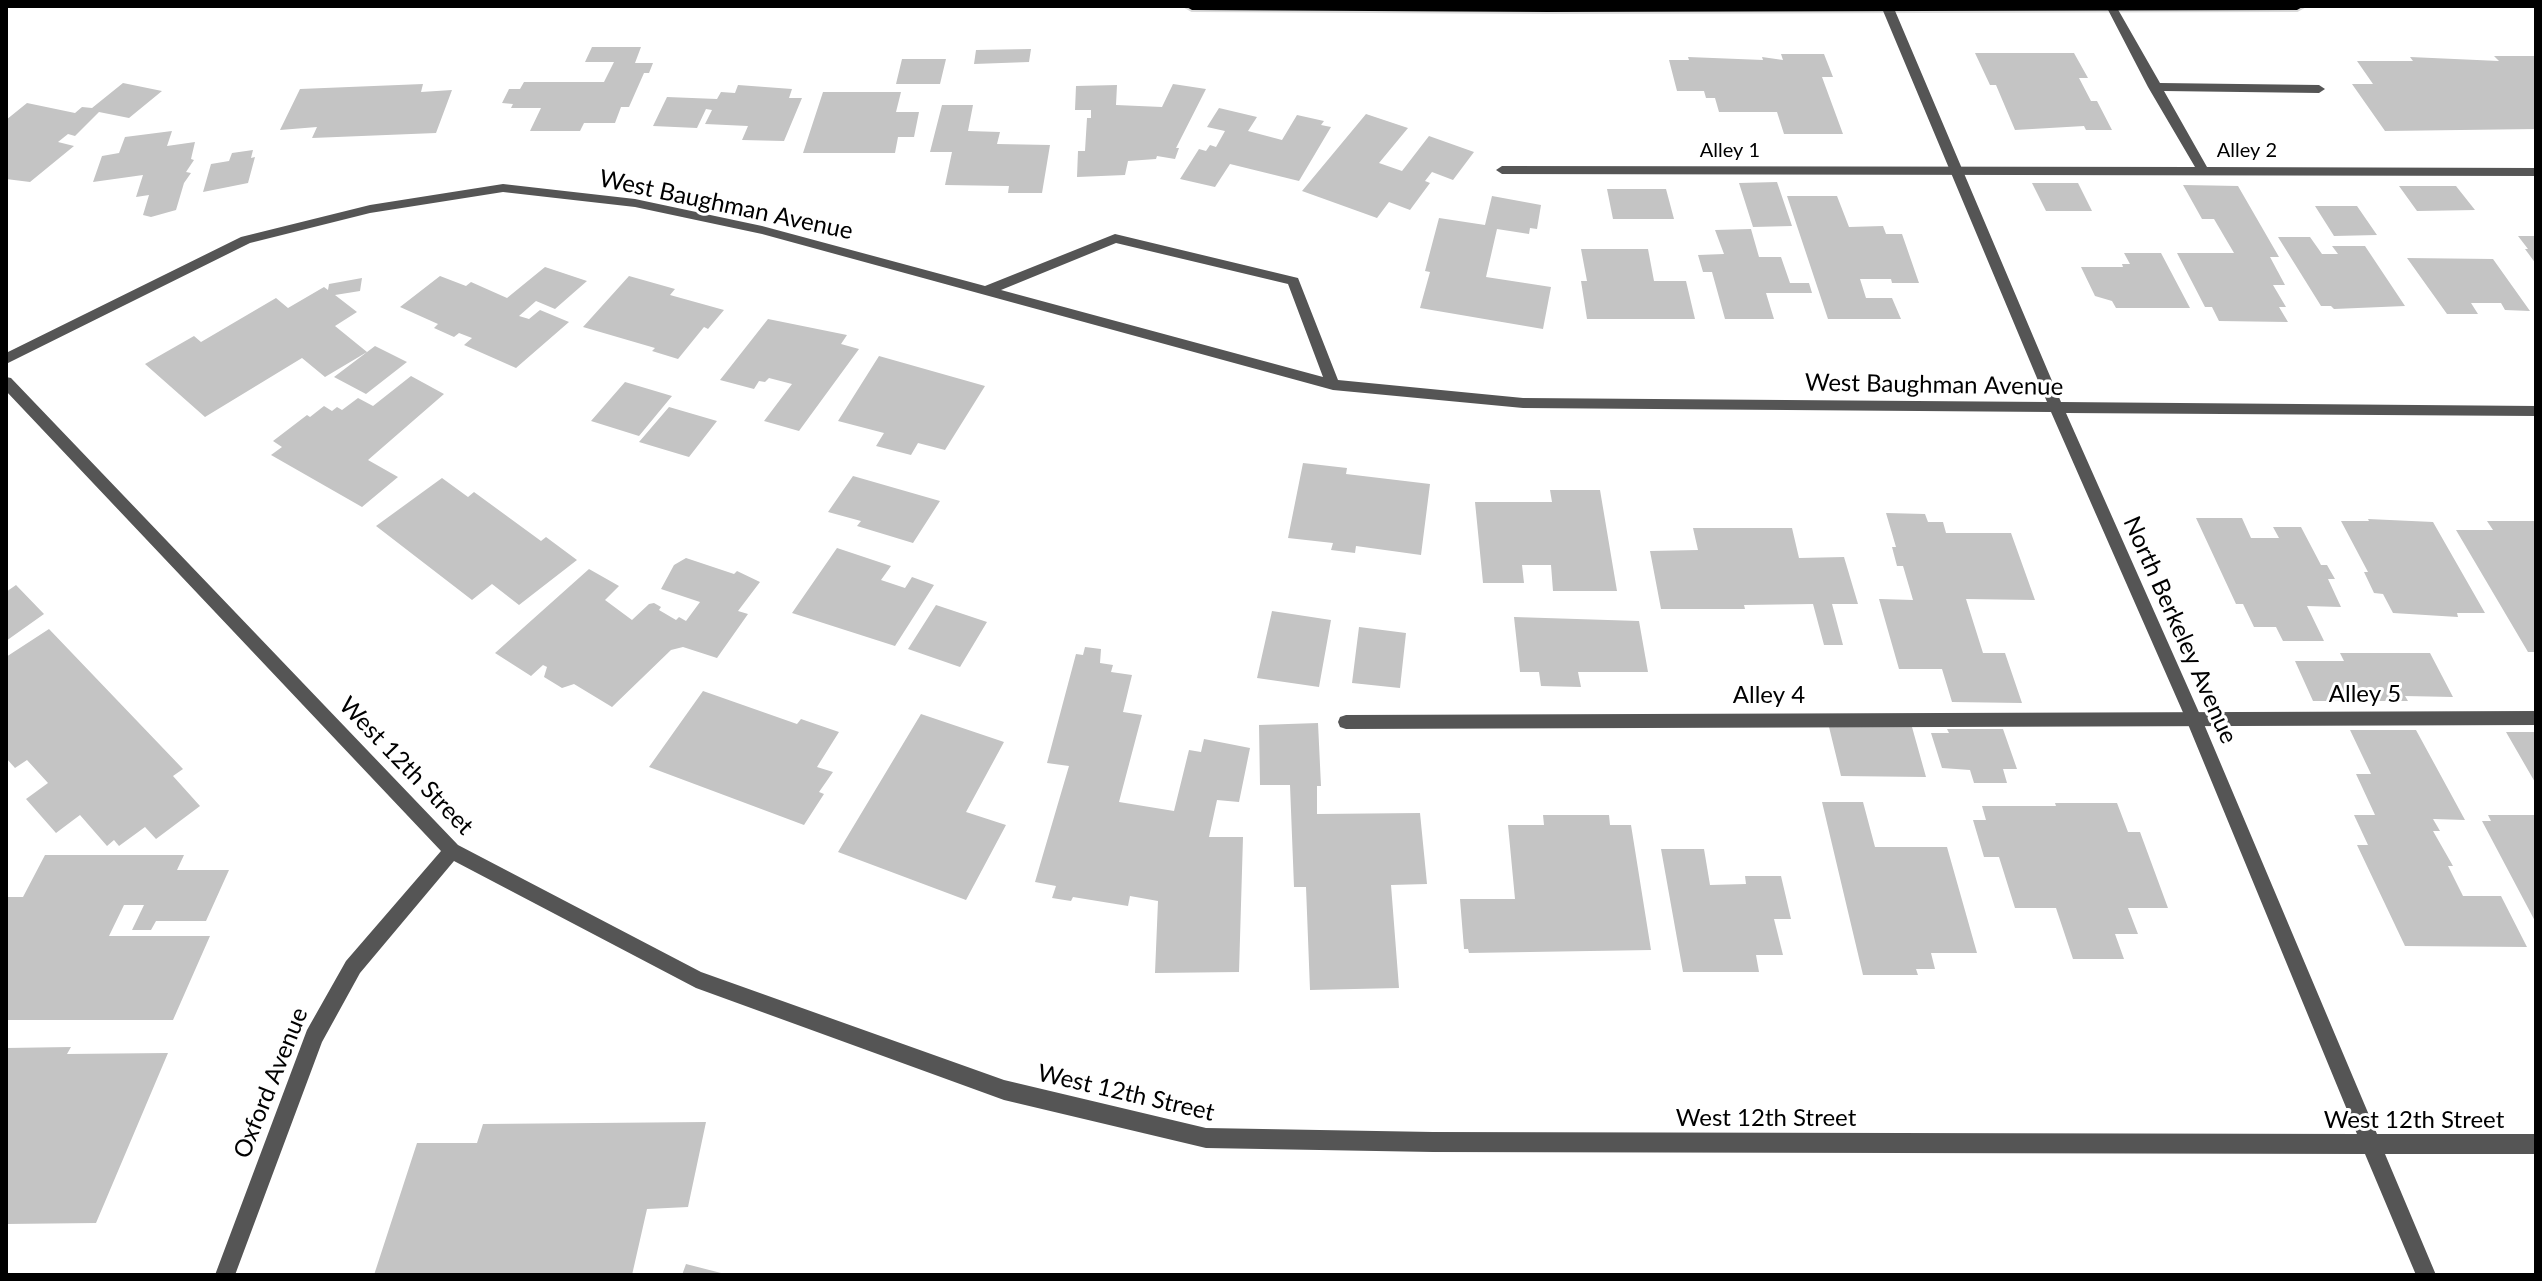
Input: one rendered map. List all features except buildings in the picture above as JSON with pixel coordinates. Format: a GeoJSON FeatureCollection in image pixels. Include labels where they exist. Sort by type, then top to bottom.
{"type":"FeatureCollection","features":[{"type":"Feature","properties":{"kind":"main road"},"geometry":{"type":"LineString","coordinates":[[1192,6],[2297,6]]}},
{"type":"Feature","properties":{"kind":"street","name":"North Berkeley Avenue"},"geometry":{"type":"LineString","coordinates":[[1888,7],[2057,409],[2193,717],[2426,1275]]}},
{"type":"Feature","properties":{"kind":"street"},"geometry":{"type":"LineString","coordinates":[[2111,7],[2203,171]]}},
{"type":"Feature","properties":{"kind":"street"},"geometry":{"type":"LineString","coordinates":[[2154,87],[2319,89]]}},
{"type":"Feature","properties":{"kind":"street","name":"Alley 1"},"geometry":{"type":"LineString","coordinates":[[1502,170],[1957,172]]}},
{"type":"Feature","properties":{"kind":"street","name":"Alley 2"},"geometry":{"type":"LineString","coordinates":[[1957,172],[2536,172]]}},
{"type":"Feature","properties":{"kind":"street","name":"West Baughman Avenue"},"geometry":{"type":"LineString","coordinates":[[6,359],[246,240],[370,209],[503,188],[635,203],[762,230],[1333,385],[1523,403],[2536,411]]}},
{"type":"Feature","properties":{"kind":"street"},"geometry":{"type":"LineString","coordinates":[[986,291],[1115,238],[1293,281],[1333,385]]}},
{"type":"Feature","properties":{"kind":"street","name":"West 12th Street"},"geometry":{"type":"LineString","coordinates":[[6,382],[452,851],[696,979],[1004,1090],[1206,1138],[1465,1142],[2536,1144]]}},
{"type":"Feature","properties":{"kind":"street","name":"Alley 5"},"geometry":{"type":"LineString","coordinates":[[2193,717],[2536,718]]}},
{"type":"Feature","properties":{"kind":"street","name":"Alley 4"},"geometry":{"type":"LineString","coordinates":[[1346,722],[2193,717]]}},
{"type":"Feature","properties":{"kind":"street","name":"Oxford Avenue"},"geometry":{"type":"LineString","coordinates":[[225,1275],[314,1037],[353,967],[452,851]]}}]}
